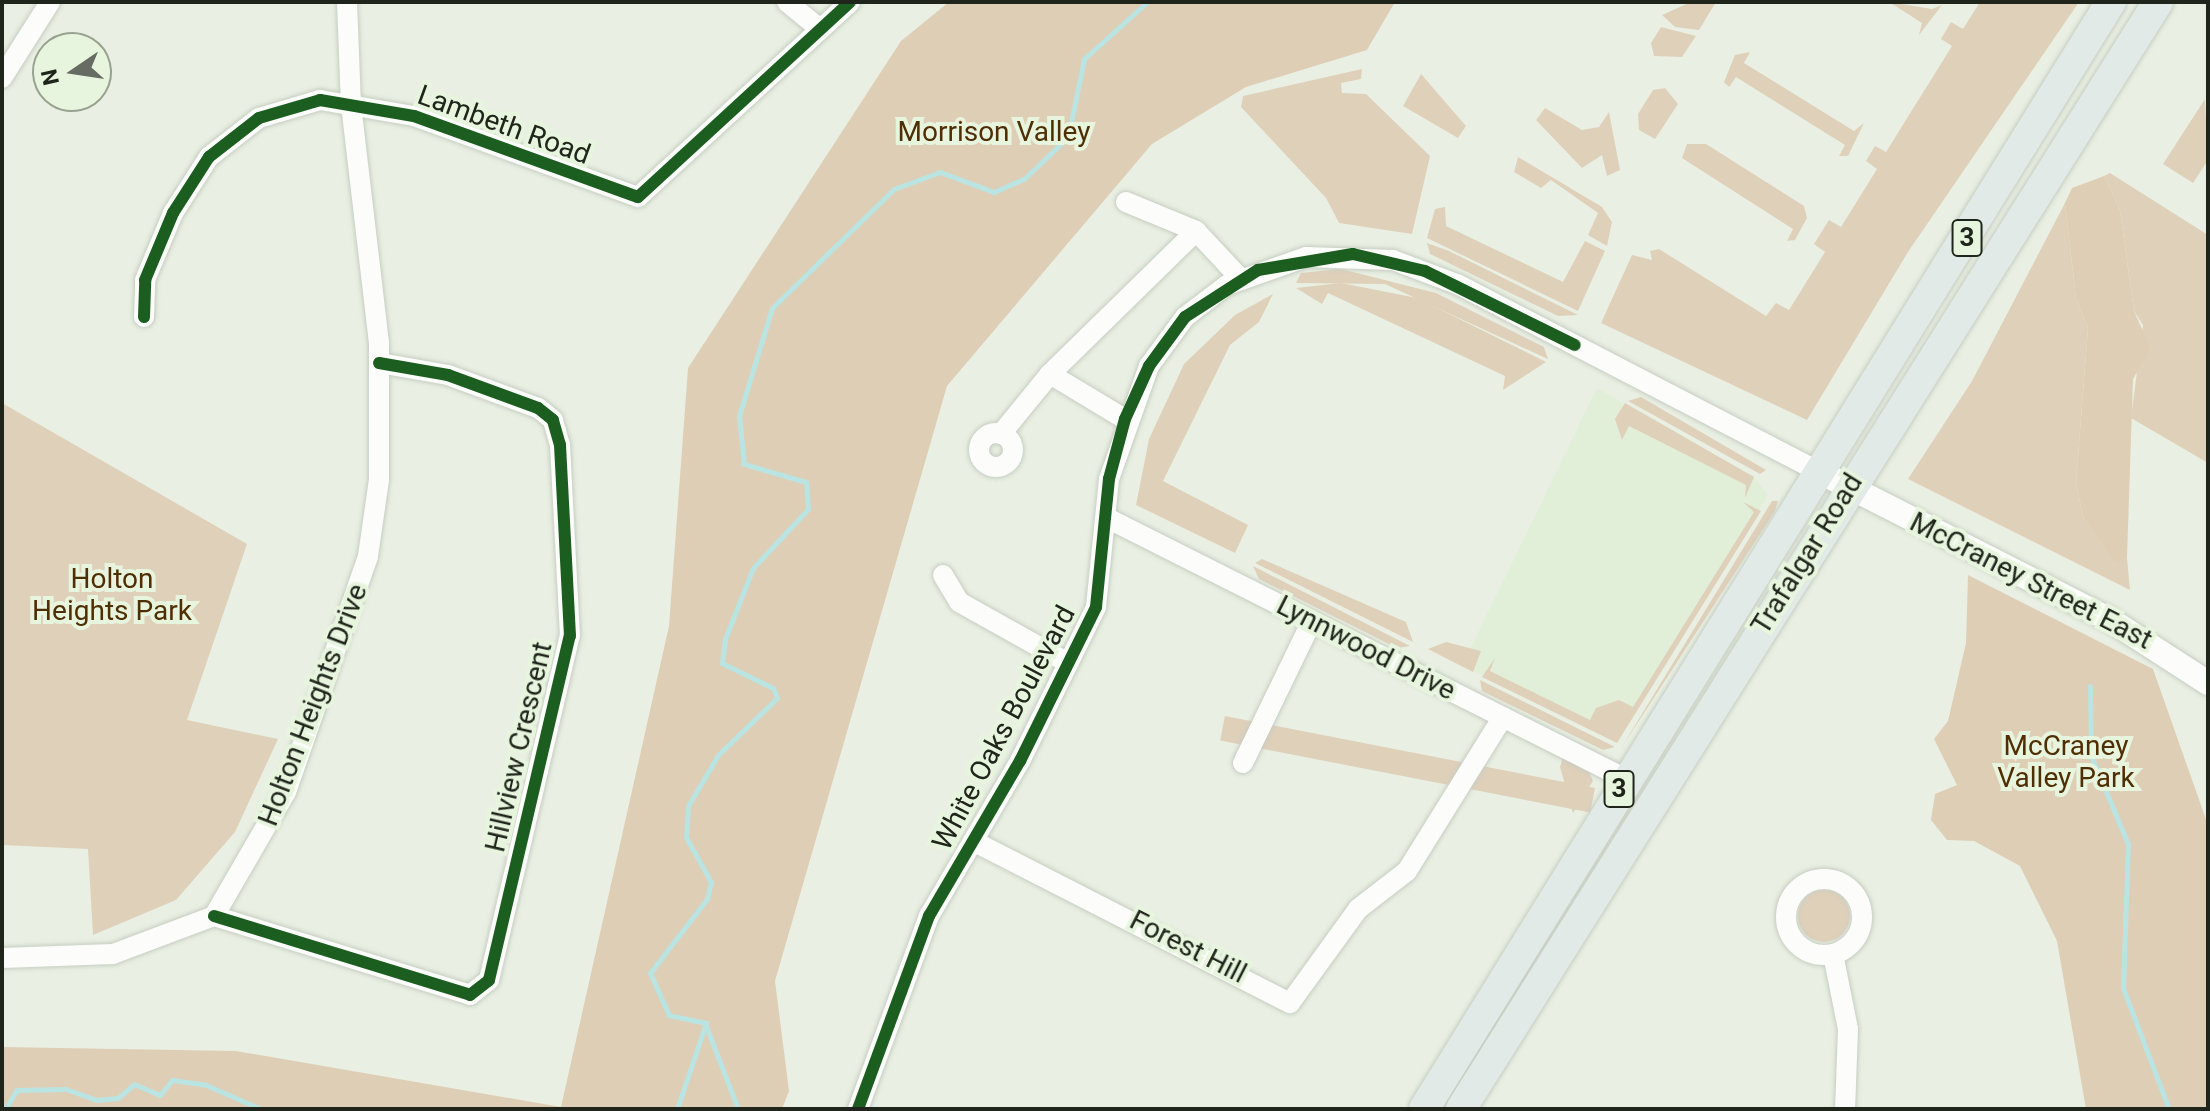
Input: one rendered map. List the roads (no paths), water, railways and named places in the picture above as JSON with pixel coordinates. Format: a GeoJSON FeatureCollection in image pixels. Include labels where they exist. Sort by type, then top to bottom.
{"type":"FeatureCollection","features":[{"type":"Feature","properties":{"kind":"main road","name":"Trafalgar Road"},"geometry":{"type":"LineString","coordinates":[[1424,1109],[2111,2]]}},
{"type":"Feature","properties":{"kind":"main road","name":"Trafalgar Road"},"geometry":{"type":"LineString","coordinates":[[1461,1109],[1849,487],[2158,2]]}},
{"type":"Feature","properties":{"kind":"street"},"geometry":{"type":"LineString","coordinates":[[2,78],[50,2]]}},
{"type":"Feature","properties":{"kind":"street","name":"Holton Heights Drive"},"geometry":{"type":"LineString","coordinates":[[214,916],[279,805],[345,639],[379,480],[379,363],[351,106],[347,2]]}},
{"type":"Feature","properties":{"kind":"street"},"geometry":{"type":"LineString","coordinates":[[787,2],[820,29]]}},
{"type":"Feature","properties":{"kind":"street","name":"Lambeth Road"},"geometry":{"type":"LineString","coordinates":[[144,317],[145,280],[162,240],[209,157],[259,118],[320,100],[414,116],[638,197],[850,2]]}},
{"type":"Feature","properties":{"kind":"street"},"geometry":{"type":"LineString","coordinates":[[1126,202],[1196,231],[1240,278]]}},
{"type":"Feature","properties":{"kind":"street"},"geometry":{"type":"LineString","coordinates":[[1001,434],[1050,374],[1196,231]]}},
{"type":"Feature","properties":{"kind":"street","name":"White Oaks Boulevard"},"geometry":{"type":"LineString","coordinates":[[858,1109],[929,916],[973,841],[1096,607],[1107,518],[1125,419],[1165,341],[1205,300],[1240,278],[1335,253],[1410,265],[1849,487]]}},
{"type":"Feature","properties":{"kind":"street","name":"Hillview Crescent"},"geometry":{"type":"LineString","coordinates":[[214,916],[470,995],[489,980],[570,636],[560,445],[553,420],[538,408],[448,375],[379,363]]}},
{"type":"Feature","properties":{"kind":"street"},"geometry":{"type":"LineString","coordinates":[[1050,374],[1125,419]]}},
{"type":"Feature","properties":{"kind":"street","name":"McCraney Street East"},"geometry":{"type":"LineString","coordinates":[[1849,487],[2109,619],[2208,683]]}},
{"type":"Feature","properties":{"kind":"street","name":"Lynnwood Drive"},"geometry":{"type":"LineString","coordinates":[[1107,518],[1626,779]]}},
{"type":"Feature","properties":{"kind":"street"},"geometry":{"type":"LineString","coordinates":[[943,575],[959,602],[1068,663]]}},
{"type":"Feature","properties":{"kind":"street"},"geometry":{"type":"LineString","coordinates":[[1243,763],[1312,621]]}},
{"type":"Feature","properties":{"kind":"street","name":"Forest Hill"},"geometry":{"type":"LineString","coordinates":[[973,841],[1290,1003],[1358,909],[1407,871],[1503,717]]}},
{"type":"Feature","properties":{"kind":"street"},"geometry":{"type":"LineString","coordinates":[[2,958],[113,954],[214,916]]}},
{"type":"Feature","properties":{"kind":"street"},"geometry":{"type":"LineString","coordinates":[[1833,954],[1848,1029],[1845,1109]]}},
{"type":"Feature","properties":{"kind":"waterway"},"geometry":{"type":"LineString","coordinates":[[677,1109],[706,1023],[669,1015],[650,973],[707,899],[711,882],[686,837],[688,806],[718,755],[777,698],[773,688],[722,663],[725,639],[753,568],[808,509],[806,482],[744,464],[739,416],[772,308],[894,189],[940,172],[994,192],[1025,178],[1068,137],[1084,59],[1147,2]]}},
{"type":"Feature","properties":{"kind":"waterway"},"geometry":{"type":"LineString","coordinates":[[2090,686],[2091,756],[2128,844],[2123,988],[2169,1109]]}},
{"type":"Feature","properties":{"kind":"waterway"},"geometry":{"type":"LineString","coordinates":[[706,1026],[738,1109]]}},
{"type":"Feature","properties":{"kind":"waterway"},"geometry":{"type":"LineString","coordinates":[[5,1109],[17,1090],[66,1089],[96,1100],[118,1098],[134,1084],[160,1095],[172,1080],[206,1085],[261,1109]]}},
{"type":"Feature","properties":{"kind":"park label","name":"Morrison Valley"},"geometry":{"type":"Point","coordinates":[994,132]}},
{"type":"Feature","properties":{"kind":"park label","name":"Holton Heights Park"},"geometry":{"type":"Point","coordinates":[112,595]}},
{"type":"Feature","properties":{"kind":"park label","name":"McCraney Valley Park"},"geometry":{"type":"Point","coordinates":[2066,762]}}]}
